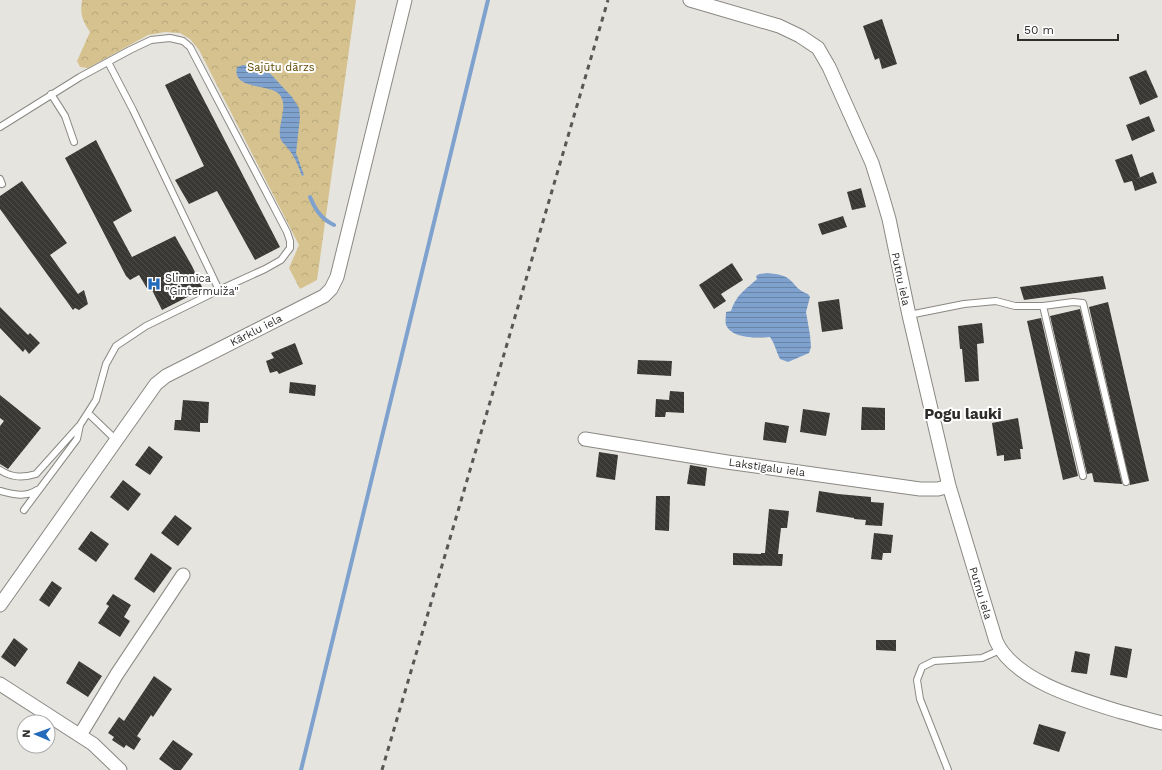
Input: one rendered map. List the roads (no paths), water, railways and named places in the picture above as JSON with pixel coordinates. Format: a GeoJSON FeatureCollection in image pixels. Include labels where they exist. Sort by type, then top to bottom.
{"type":"FeatureCollection","features":[{"type":"Feature","properties":{"kind":"street","name":"Kārklu iela"},"geometry":{"type":"LineString","coordinates":[[0,605],[156,384],[166,376],[324,296],[331,289],[337,278],[405,0]]}},
{"type":"Feature","properties":{"kind":"street","name":"Putnu iela"},"geometry":{"type":"LineString","coordinates":[[690,0],[779,26],[800,36],[818,48],[832,74],[872,163],[889,219],[909,315],[949,486],[1000,650],[1028,675],[1054,689],[1090,703],[1162,723]]}},
{"type":"Feature","properties":{"kind":"street","name":"Lakstīgalu iela"},"geometry":{"type":"LineString","coordinates":[[585,439],[727,462],[920,489],[938,489],[949,486]]}},
{"type":"Feature","properties":{"kind":"street"},"geometry":{"type":"LineString","coordinates":[[80,735],[117,674],[184,575]]}},
{"type":"Feature","properties":{"kind":"street"},"geometry":{"type":"LineString","coordinates":[[0,684],[93,744],[120,770]]}},
{"type":"Feature","properties":{"kind":"lane"},"geometry":{"type":"LineString","coordinates":[[0,127],[51,94],[151,40],[170,38],[183,41],[190,47],[290,240],[290,248],[281,260],[146,326],[116,346],[106,364],[96,400],[88,413],[80,425],[36,474],[27,477],[18,477],[10,476],[0,470]]}},
{"type":"Feature","properties":{"kind":"lane"},"geometry":{"type":"LineString","coordinates":[[108,62],[133,110],[219,290]]}},
{"type":"Feature","properties":{"kind":"lane"},"geometry":{"type":"LineString","coordinates":[[51,94],[65,116],[74,142]]}},
{"type":"Feature","properties":{"kind":"lane"},"geometry":{"type":"LineString","coordinates":[[909,315],[964,304],[996,301],[1015,306],[1043,306],[1073,302],[1083,303],[1126,482]]}},
{"type":"Feature","properties":{"kind":"lane"},"geometry":{"type":"LineString","coordinates":[[1043,306],[1083,476]]}},
{"type":"Feature","properties":{"kind":"lane"},"geometry":{"type":"LineString","coordinates":[[88,413],[116,440]]}},
{"type":"Feature","properties":{"kind":"lane"},"geometry":{"type":"LineString","coordinates":[[24,510],[77,439],[80,425]]}},
{"type":"Feature","properties":{"kind":"lane"},"geometry":{"type":"LineString","coordinates":[[0,491],[21,495],[33,493],[39,489]]}},
{"type":"Feature","properties":{"kind":"lane"},"geometry":{"type":"LineString","coordinates":[[948,770],[920,699],[917,680],[922,668],[934,661],[982,658],[1000,650]]}},
{"type":"Feature","properties":{"kind":"water"},"geometry":{"type":"Polygon","coordinates":[[[243,65],[265,68],[292,97],[299,108],[300,117],[296,153],[304,175],[302,176],[294,157],[281,139],[280,131],[283,109],[282,98],[274,91],[245,83],[240,80],[237,74],[237,67],[243,65]]]}},
{"type":"Feature","properties":{"kind":"water"},"geometry":{"type":"Polygon","coordinates":[[[767,273],[778,274],[786,277],[810,297],[806,312],[811,347],[809,353],[788,362],[780,359],[770,337],[746,337],[729,330],[726,325],[726,312],[731,311],[738,297],[757,279],[756,276],[767,273]]]}},
{"type":"Feature","properties":{"kind":"waterway"},"geometry":{"type":"LineString","coordinates":[[301,770],[488,0]]}},
{"type":"Feature","properties":{"kind":"waterway"},"geometry":{"type":"LineString","coordinates":[[310,197],[319,213],[325,220],[334,225]]}},
{"type":"Feature","properties":{"kind":"railway"},"geometry":{"type":"LineString","coordinates":[[382,770],[608,0]]}},
{"type":"Feature","properties":{"kind":"place","name":"Slimnīca \"Ģintermuiža\""},"geometry":{"type":"Point","coordinates":[154,284]}},
{"type":"Feature","properties":{"kind":"district","name":"Pogu lauki"},"geometry":{"type":"Point","coordinates":[963,414]}},
{"type":"Feature","properties":{"kind":"park label","name":"Sajūtu dārzs"},"geometry":{"type":"Point","coordinates":[281,67]}}]}
